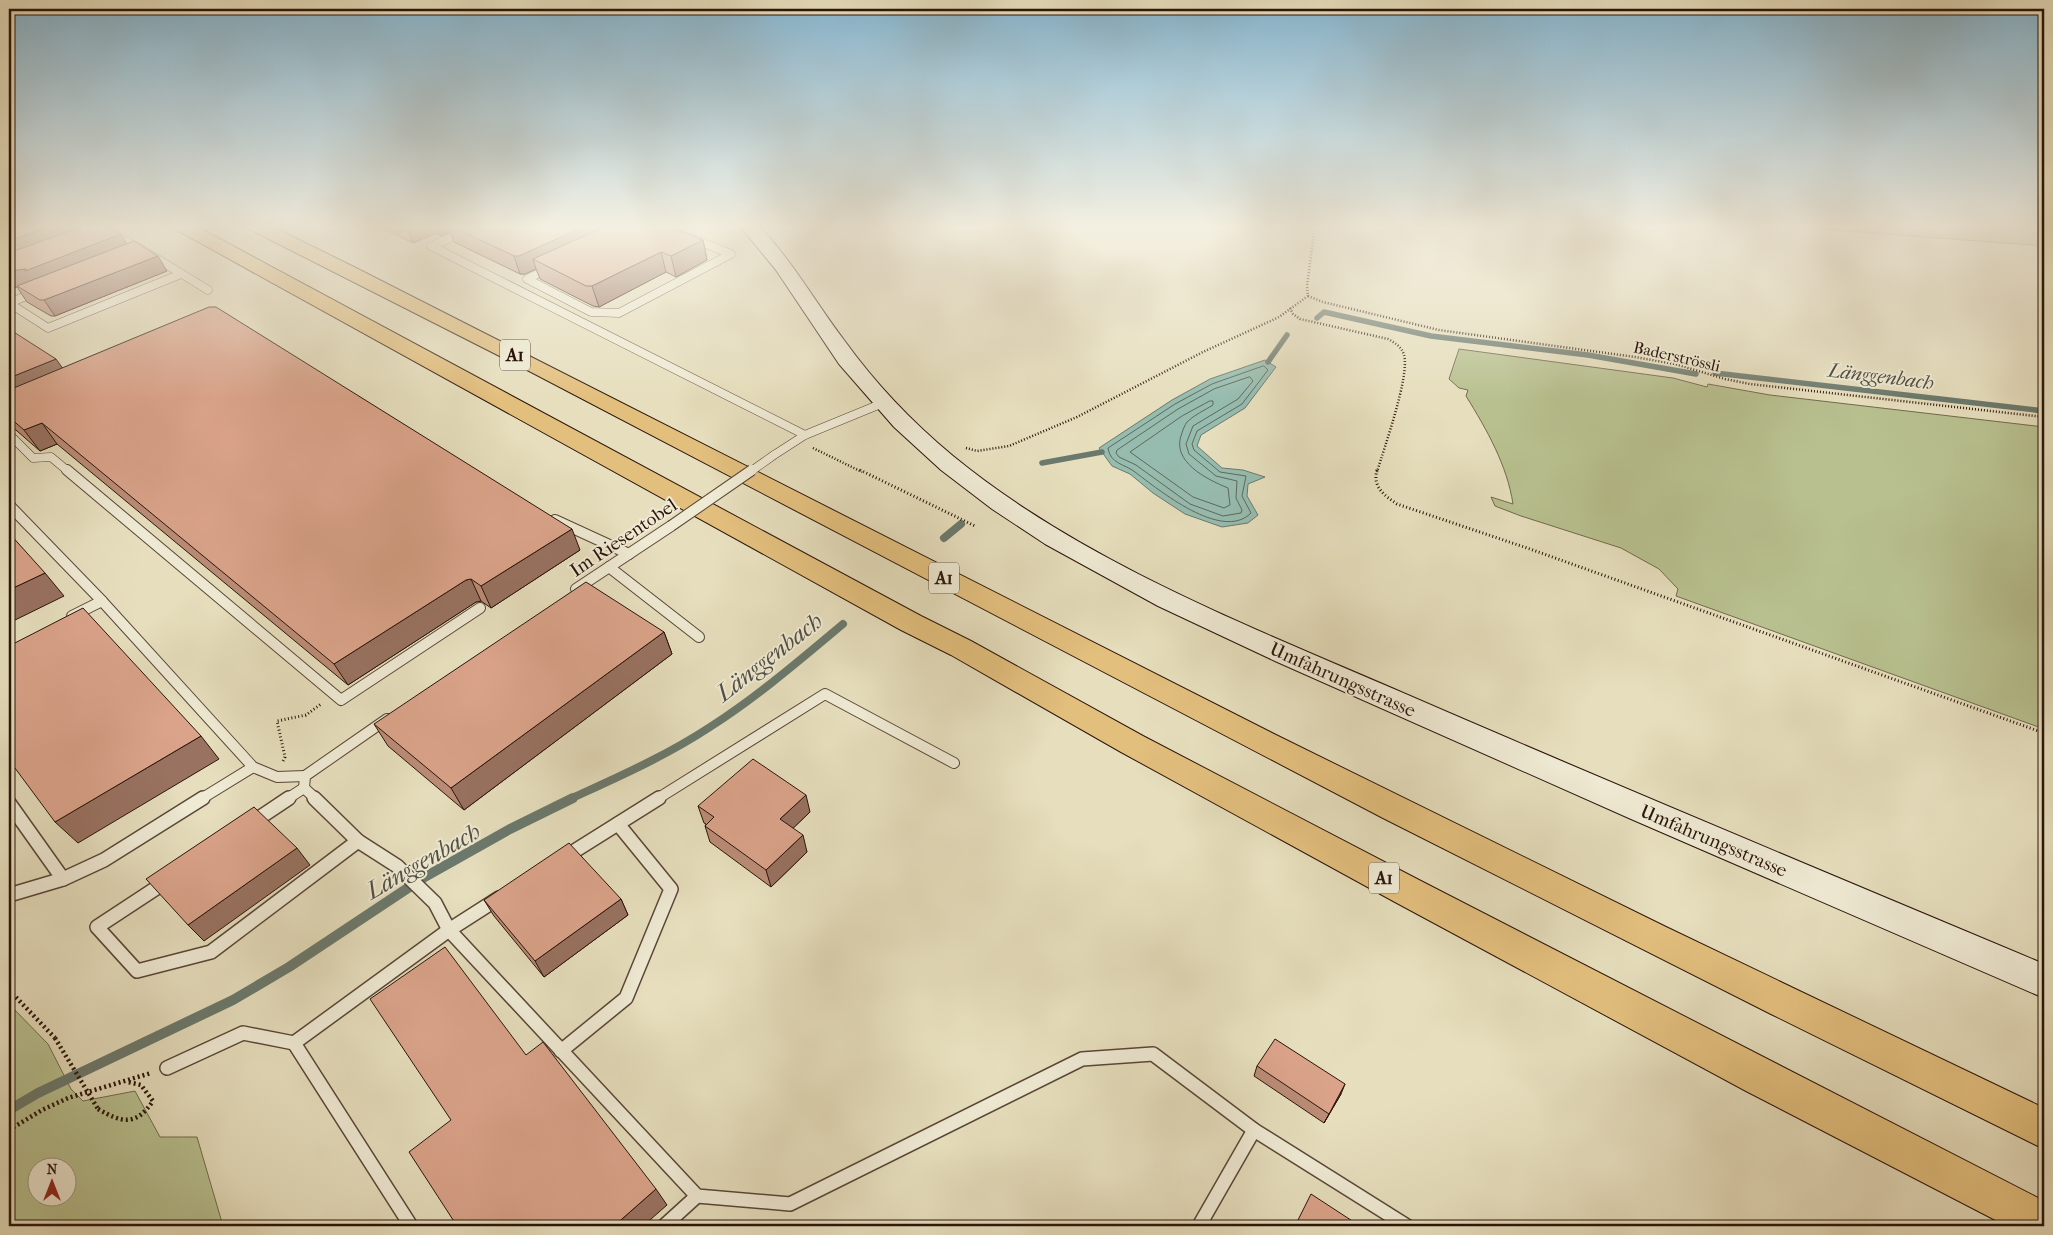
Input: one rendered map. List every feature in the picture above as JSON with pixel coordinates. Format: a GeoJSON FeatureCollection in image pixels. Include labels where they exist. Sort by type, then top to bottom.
{"type":"FeatureCollection","features":[{"type":"Feature","properties":{"kind":"highway","name":"A1"},"geometry":{"type":"LineString","coordinates":[[286,283],[911,623],[961,648],[1184,772],[1760,1077],[2044,1223]]}},
{"type":"Feature","properties":{"kind":"highway","name":"A1"},"geometry":{"type":"LineString","coordinates":[[371,283],[1416,819],[2044,1130]]}},
{"type":"Feature","properties":{"kind":"main road","name":"Umfahrungsstrasse"},"geometry":{"type":"LineString","coordinates":[[795,283],[837,346],[883,402],[930,448],[986,492],[1072,547],[1174,602],[1488,743],[2044,981]]}},
{"type":"Feature","properties":{"kind":"lane"},"geometry":{"type":"LineString","coordinates":[[9,303],[48,328],[160,283]]}},
{"type":"Feature","properties":{"kind":"lane"},"geometry":{"type":"LineString","coordinates":[[196,283],[208,290]]}},
{"type":"Feature","properties":{"kind":"lane"},"geometry":{"type":"LineString","coordinates":[[503,283],[805,435]]}},
{"type":"Feature","properties":{"kind":"lane"},"geometry":{"type":"LineString","coordinates":[[534,283],[591,312],[619,313],[677,283]]}},
{"type":"Feature","properties":{"kind":"lane"},"geometry":{"type":"LineString","coordinates":[[9,303],[44,289]]}},
{"type":"Feature","properties":{"kind":"lane","name":"Im Riesentobel"},"geometry":{"type":"LineString","coordinates":[[569,595],[796,440],[883,402]]}},
{"type":"Feature","properties":{"kind":"lane"},"geometry":{"type":"LineString","coordinates":[[9,434],[33,458],[51,457],[340,700],[480,608]]}},
{"type":"Feature","properties":{"kind":"lane"},"geometry":{"type":"LineString","coordinates":[[9,505],[102,601],[253,767],[277,777],[305,782],[358,841],[397,866],[435,903],[449,930],[697,1196],[790,1204],[1082,1059],[1153,1054],[1254,1130],[1407,1226]]}},
{"type":"Feature","properties":{"kind":"lane"},"geometry":{"type":"LineString","coordinates":[[545,514],[629,554]]}},
{"type":"Feature","properties":{"kind":"lane"},"geometry":{"type":"LineString","coordinates":[[609,567],[699,637]]}},
{"type":"Feature","properties":{"kind":"lane"},"geometry":{"type":"LineString","coordinates":[[59,622],[102,601]]}},
{"type":"Feature","properties":{"kind":"lane"},"geometry":{"type":"LineString","coordinates":[[550,866],[826,694],[954,763]]}},
{"type":"Feature","properties":{"kind":"lane"},"geometry":{"type":"LineString","coordinates":[[246,827],[399,710]]}},
{"type":"Feature","properties":{"kind":"lane"},"geometry":{"type":"LineString","coordinates":[[9,895],[63,879],[104,860],[253,767]]}},
{"type":"Feature","properties":{"kind":"lane"},"geometry":{"type":"LineString","coordinates":[[9,804],[63,879]]}},
{"type":"Feature","properties":{"kind":"lane"},"geometry":{"type":"LineString","coordinates":[[561,1051],[626,998],[672,889],[618,824]]}},
{"type":"Feature","properties":{"kind":"lane"},"geometry":{"type":"LineString","coordinates":[[180,872],[98,927],[137,972],[212,952],[358,841]]}},
{"type":"Feature","properties":{"kind":"lane"},"geometry":{"type":"LineString","coordinates":[[167,1068],[243,1033],[294,1042],[449,930],[508,893]]}},
{"type":"Feature","properties":{"kind":"lane"},"geometry":{"type":"LineString","coordinates":[[294,1042],[411,1226]]}},
{"type":"Feature","properties":{"kind":"lane"},"geometry":{"type":"LineString","coordinates":[[1199,1226],[1254,1130]]}},
{"type":"Feature","properties":{"kind":"lane"},"geometry":{"type":"LineString","coordinates":[[664,1226],[697,1196]]}},
{"type":"Feature","properties":{"kind":"path"},"geometry":{"type":"LineString","coordinates":[[960,444],[967,449],[977,452],[1009,446],[1077,417],[1203,352],[1279,317],[1308,296],[1307,283]]}},
{"type":"Feature","properties":{"kind":"path","name":"Baderströssli"},"geometry":{"type":"LineString","coordinates":[[1308,296],[1324,302],[1439,330],[1675,364],[1737,382],[2044,418]]}},
{"type":"Feature","properties":{"kind":"path"},"geometry":{"type":"LineString","coordinates":[[1290,308],[1293,314],[1300,319],[1388,339],[1395,343],[1405,354],[1406,372],[1375,477],[1376,487],[1383,495],[1397,504],[1549,556],[2044,733]]}},
{"type":"Feature","properties":{"kind":"path"},"geometry":{"type":"LineString","coordinates":[[796,440],[975,526]]}},
{"type":"Feature","properties":{"kind":"path"},"geometry":{"type":"LineString","coordinates":[[277,777],[284,757],[277,721],[306,715],[334,695]]}},
{"type":"Feature","properties":{"kind":"path"},"geometry":{"type":"LineString","coordinates":[[9,990],[55,1038],[98,1109],[115,1120],[132,1121],[146,1114],[154,1101],[141,1085],[128,1082]]}},
{"type":"Feature","properties":{"kind":"path"},"geometry":{"type":"LineString","coordinates":[[9,1130],[42,1110],[76,1095],[128,1082],[167,1068]]}},
{"type":"Feature","properties":{"kind":"green space"},"geometry":{"type":"Polygon","coordinates":[[[1459,349],[1673,378],[1707,387],[1708,384],[1770,395],[2044,427],[2044,729],[1676,596],[1678,589],[1659,569],[1621,548],[1495,506],[1491,497],[1513,504],[1510,490],[1495,448],[1466,396],[1468,390],[1459,388],[1449,379],[1459,349]]]}},
{"type":"Feature","properties":{"kind":"green space"},"geometry":{"type":"Polygon","coordinates":[[[9,1004],[48,1044],[71,1089],[83,1101],[135,1091],[160,1137],[197,1137],[223,1226],[9,1226],[9,1004]]]}},
{"type":"Feature","properties":{"kind":"water"},"geometry":{"type":"Polygon","coordinates":[[[1265,360],[1276,367],[1245,408],[1201,435],[1197,446],[1222,468],[1243,470],[1265,477],[1248,484],[1247,496],[1258,515],[1248,523],[1222,527],[1185,514],[1153,493],[1130,474],[1112,466],[1099,448],[1172,400],[1210,379],[1265,360]]]}},
{"type":"Feature","properties":{"kind":"building"},"geometry":{"type":"Polygon","coordinates":[[[26,283],[89,283],[44,300],[40,300],[17,286],[26,283]]]}},
{"type":"Feature","properties":{"kind":"building"},"geometry":{"type":"Polygon","coordinates":[[[579,283],[599,283],[592,286],[586,286],[579,283]]]}},
{"type":"Feature","properties":{"kind":"building"},"geometry":{"type":"Polygon","coordinates":[[[209,307],[216,307],[572,529],[481,586],[471,579],[466,580],[334,664],[42,423],[24,430],[9,417],[9,390],[209,307]]]}},
{"type":"Feature","properties":{"kind":"building"},"geometry":{"type":"Polygon","coordinates":[[[9,329],[56,359],[9,378],[9,329]]]}},
{"type":"Feature","properties":{"kind":"building"},"geometry":{"type":"Polygon","coordinates":[[[9,533],[45,573],[9,590],[9,533]]]}},
{"type":"Feature","properties":{"kind":"building"},"geometry":{"type":"Polygon","coordinates":[[[586,582],[664,632],[451,788],[374,724],[586,582]]]}},
{"type":"Feature","properties":{"kind":"building"},"geometry":{"type":"Polygon","coordinates":[[[83,608],[201,736],[55,822],[9,760],[9,646],[83,608]]]}},
{"type":"Feature","properties":{"kind":"building"},"geometry":{"type":"Polygon","coordinates":[[[753,759],[806,795],[780,819],[803,835],[766,870],[705,826],[714,817],[698,806],[753,759]]]}},
{"type":"Feature","properties":{"kind":"building"},"geometry":{"type":"Polygon","coordinates":[[[254,807],[297,848],[188,925],[146,879],[254,807]]]}},
{"type":"Feature","properties":{"kind":"building"},"geometry":{"type":"Polygon","coordinates":[[[569,843],[621,899],[535,961],[484,900],[569,843]]]}},
{"type":"Feature","properties":{"kind":"building"},"geometry":{"type":"Polygon","coordinates":[[[445,947],[526,1055],[543,1042],[656,1189],[614,1226],[457,1226],[409,1152],[451,1120],[370,999],[445,947]]]}},
{"type":"Feature","properties":{"kind":"building"},"geometry":{"type":"Polygon","coordinates":[[[1275,1039],[1345,1084],[1329,1114],[1257,1066],[1275,1039]]]}},
{"type":"Feature","properties":{"kind":"building"},"geometry":{"type":"Polygon","coordinates":[[[1311,1194],[1360,1226],[1295,1226],[1311,1194]]]}},
{"type":"Feature","properties":{"kind":"waterway"},"geometry":{"type":"LineString","coordinates":[[1317,318],[1324,312],[1431,336],[1588,355],[1696,374]]}},
{"type":"Feature","properties":{"kind":"waterway"},"geometry":{"type":"LineString","coordinates":[[1268,362],[1287,335]]}},
{"type":"Feature","properties":{"kind":"waterway","name":"Länggenbach"},"geometry":{"type":"LineString","coordinates":[[1715,373],[2044,411]]}},
{"type":"Feature","properties":{"kind":"waterway"},"geometry":{"type":"LineString","coordinates":[[1042,463],[1102,452]]}},
{"type":"Feature","properties":{"kind":"waterway"},"geometry":{"type":"LineString","coordinates":[[944,538],[961,524]]}},
{"type":"Feature","properties":{"kind":"waterway","name":"Länggenbach"},"geometry":{"type":"LineString","coordinates":[[570,799],[659,757],[693,738],[761,691],[843,624]]}},
{"type":"Feature","properties":{"kind":"waterway","name":"Länggenbach"},"geometry":{"type":"LineString","coordinates":[[9,1110],[38,1093],[233,1000],[289,967],[423,878],[510,829],[573,798]]}}]}
